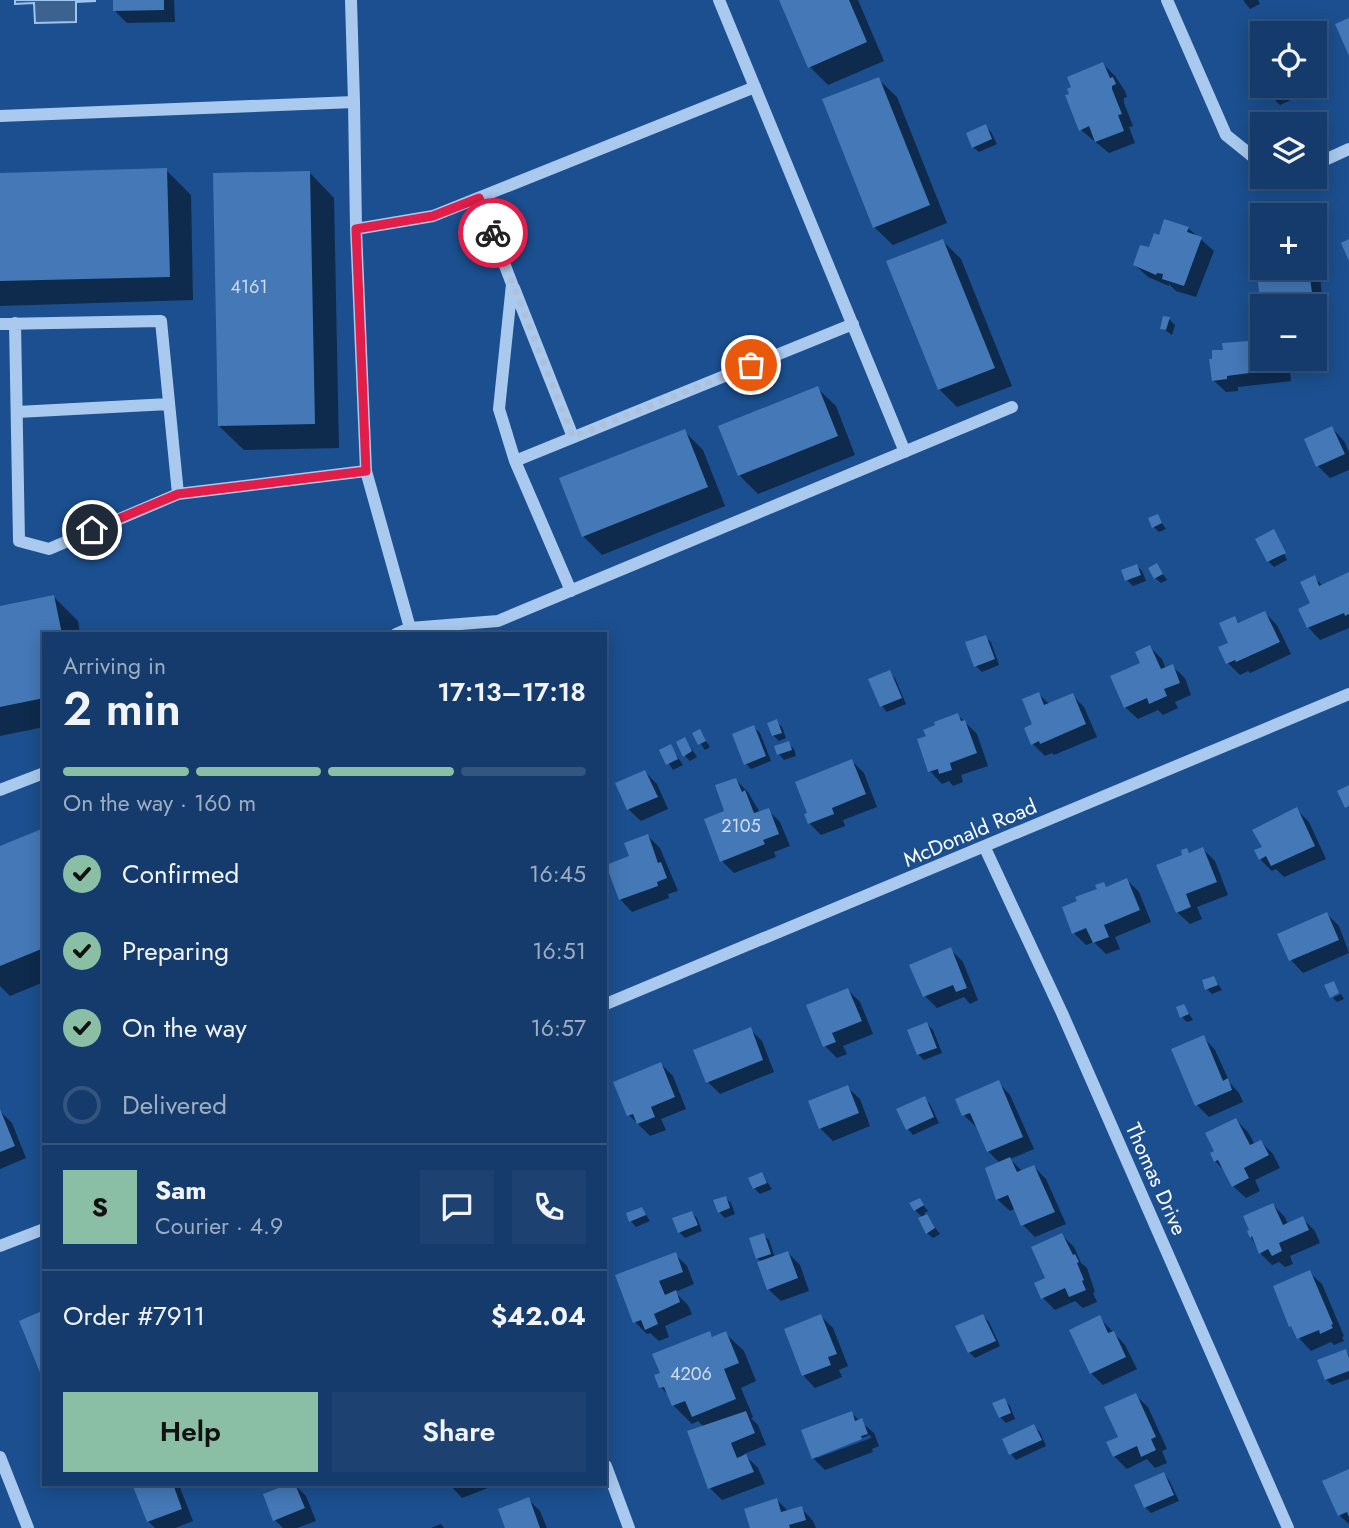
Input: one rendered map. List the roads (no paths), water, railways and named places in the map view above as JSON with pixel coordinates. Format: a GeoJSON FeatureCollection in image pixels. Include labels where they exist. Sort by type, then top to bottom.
{"type":"FeatureCollection","features":[{"type":"Feature","properties":{"kind":"street"},"geometry":{"type":"LineString","coordinates":[[351,0],[356,229],[366,471],[410,628]]}},
{"type":"Feature","properties":{"kind":"street"},"geometry":{"type":"LineString","coordinates":[[719,0],[905,452]]}},
{"type":"Feature","properties":{"kind":"street"},"geometry":{"type":"LineString","coordinates":[[1167,0],[1226,135],[1250,154]]}},
{"type":"Feature","properties":{"kind":"street"},"geometry":{"type":"LineString","coordinates":[[356,229],[433,216],[755,86]]}},
{"type":"Feature","properties":{"kind":"street"},"geometry":{"type":"LineString","coordinates":[[0,116],[354,102]]}},
{"type":"Feature","properties":{"kind":"street"},"geometry":{"type":"LineString","coordinates":[[1327,158],[1349,149]]}},
{"type":"Feature","properties":{"kind":"street"},"geometry":{"type":"LineString","coordinates":[[479,198],[573,437]]}},
{"type":"Feature","properties":{"kind":"street"},"geometry":{"type":"LineString","coordinates":[[512,284],[499,408],[515,461],[571,591]]}},
{"type":"Feature","properties":{"kind":"street"},"geometry":{"type":"LineString","coordinates":[[0,324],[161,321],[178,494]]}},
{"type":"Feature","properties":{"kind":"street"},"geometry":{"type":"LineString","coordinates":[[15,323],[19,541],[49,549],[178,494],[366,471]]}},
{"type":"Feature","properties":{"kind":"street"},"geometry":{"type":"LineString","coordinates":[[515,461],[853,324]]}},
{"type":"Feature","properties":{"kind":"street"},"geometry":{"type":"LineString","coordinates":[[17,412],[169,404]]}},
{"type":"Feature","properties":{"kind":"street"},"geometry":{"type":"LineString","coordinates":[[401,632],[410,628],[498,621],[1012,407]]}},
{"type":"Feature","properties":{"kind":"street","name":"McDonald Road"},"geometry":{"type":"LineString","coordinates":[[607,1004],[1349,694]]}},
{"type":"Feature","properties":{"kind":"street"},"geometry":{"type":"LineString","coordinates":[[0,790],[42,774]]}},
{"type":"Feature","properties":{"kind":"street","name":"Thomas Drive"},"geometry":{"type":"LineString","coordinates":[[985,848],[1067,1026],[1288,1528]]}},
{"type":"Feature","properties":{"kind":"street"},"geometry":{"type":"LineString","coordinates":[[0,1246],[42,1229]]}},
{"type":"Feature","properties":{"kind":"street"},"geometry":{"type":"LineString","coordinates":[[1,1464],[27,1528]]}},
{"type":"Feature","properties":{"kind":"street"},"geometry":{"type":"LineString","coordinates":[[607,1469],[629,1528]]}},
{"type":"Feature","properties":{"kind":"water"},"geometry":{"type":"Polygon","coordinates":[[[15,0],[95,1],[76,2],[76,22],[35,23],[34,3],[15,4],[15,0]]]}}]}
